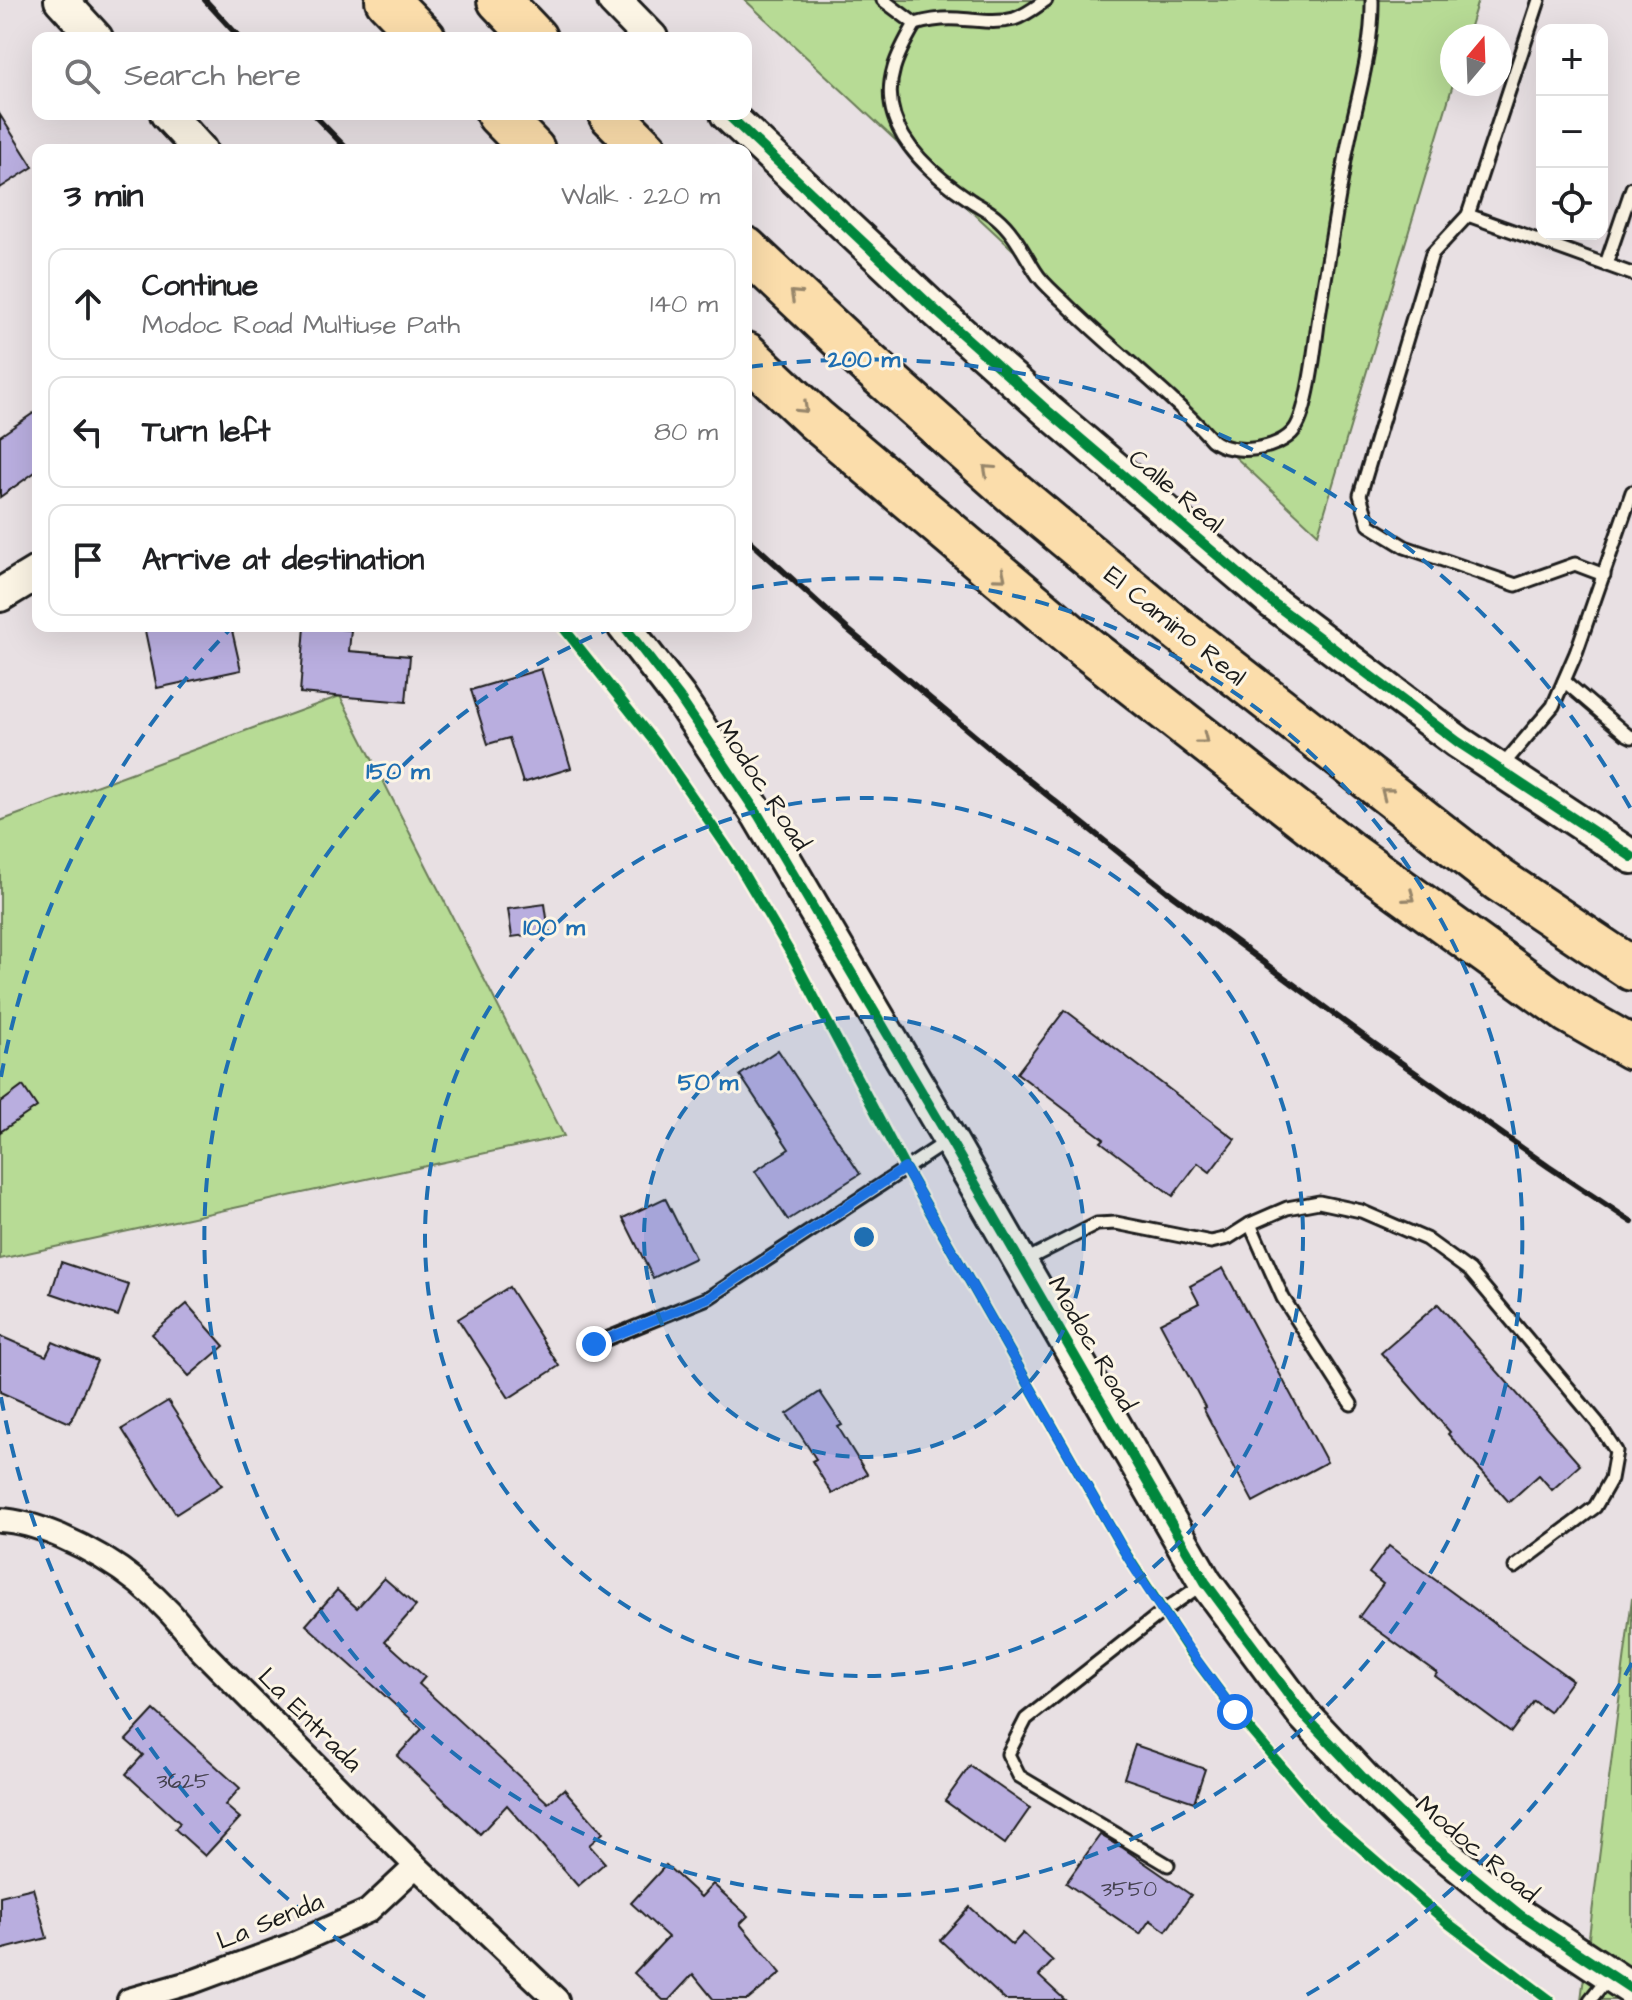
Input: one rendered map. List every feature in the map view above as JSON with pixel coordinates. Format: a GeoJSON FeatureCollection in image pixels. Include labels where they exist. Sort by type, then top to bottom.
{"type":"FeatureCollection","features":[{"type":"Feature","properties":{"kind":"highway"},"geometry":{"type":"LineString","coordinates":[[387,0],[418,32]]}},
{"type":"Feature","properties":{"kind":"highway"},"geometry":{"type":"LineString","coordinates":[[499,0],[529,32]]}},
{"type":"Feature","properties":{"kind":"highway"},"geometry":{"type":"LineString","coordinates":[[504,120],[527,144]]}},
{"type":"Feature","properties":{"kind":"highway"},"geometry":{"type":"LineString","coordinates":[[616,120],[640,144]]}},
{"type":"Feature","properties":{"kind":"highway","name":"El Camino Real"},"geometry":{"type":"LineString","coordinates":[[752,255],[863,359],[1015,494],[1171,624],[1499,880],[1632,969]]}},
{"type":"Feature","properties":{"kind":"highway"},"geometry":{"type":"LineString","coordinates":[[752,360],[815,419],[1069,634],[1349,853],[1632,1061]]}},
{"type":"Feature","properties":{"kind":"highway"},"geometry":{"type":"LineString","coordinates":[[1499,880],[1632,938]]}},
{"type":"Feature","properties":{"kind":"highway"},"geometry":{"type":"LineString","coordinates":[[1569,1012],[1632,1048]]}},
{"type":"Feature","properties":{"kind":"street"},"geometry":{"type":"LineString","coordinates":[[61,0],[90,32]]}},
{"type":"Feature","properties":{"kind":"street"},"geometry":{"type":"LineString","coordinates":[[614,0],[645,32]]}},
{"type":"Feature","properties":{"kind":"street"},"geometry":{"type":"LineString","coordinates":[[172,120],[194,144]]}},
{"type":"Feature","properties":{"kind":"street","name":"Calle Real"},"geometry":{"type":"LineString","coordinates":[[733,120],[933,308],[1048,411],[1272,602],[1458,742],[1632,857]]}},
{"type":"Feature","properties":{"kind":"street"},"geometry":{"type":"LineString","coordinates":[[0,595],[32,576]]}},
{"type":"Feature","properties":{"kind":"street","name":"Modoc Road"},"geometry":{"type":"LineString","coordinates":[[629,632],[679,697],[759,816],[1205,1582],[1304,1715],[1364,1779],[1424,1837],[1610,1988]]}},
{"type":"Feature","properties":{"kind":"street","name":"La Entrada"},"geometry":{"type":"LineString","coordinates":[[0,1520],[36,1527],[81,1545],[122,1569],[147,1589],[181,1623],[200,1649],[416,1866],[557,2000]]}},
{"type":"Feature","properties":{"kind":"street","name":"La Senda"},"geometry":{"type":"LineString","coordinates":[[129,2000],[192,1982],[289,1946],[368,1911],[416,1866]]}},
{"type":"Feature","properties":{"kind":"lane"},"geometry":{"type":"LineString","coordinates":[[883,0],[915,24]]}},
{"type":"Feature","properties":{"kind":"lane"},"geometry":{"type":"LineString","coordinates":[[1046,0],[1027,14],[1013,19],[989,22],[935,19],[915,24],[892,68],[889,87],[893,115],[904,139],[923,162],[995,216],[1013,235],[1036,274],[1046,284],[1212,440],[1219,446],[1238,449],[1274,444],[1287,437],[1297,427],[1301,415],[1346,151],[1367,49],[1372,0]]}},
{"type":"Feature","properties":{"kind":"lane"},"geometry":{"type":"LineString","coordinates":[[1539,0],[1468,215],[1432,254],[1360,495],[1369,525],[1405,547],[1516,585],[1575,564],[1604,575]]}},
{"type":"Feature","properties":{"kind":"lane"},"geometry":{"type":"LineString","coordinates":[[1606,264],[1632,188]]}},
{"type":"Feature","properties":{"kind":"lane"},"geometry":{"type":"LineString","coordinates":[[1468,215],[1632,274]]}},
{"type":"Feature","properties":{"kind":"lane"},"geometry":{"type":"LineString","coordinates":[[1499,769],[1553,706],[1604,575],[1632,492]]}},
{"type":"Feature","properties":{"kind":"lane"},"geometry":{"type":"LineString","coordinates":[[1564,681],[1632,737]]}},
{"type":"Feature","properties":{"kind":"lane"},"geometry":{"type":"LineString","coordinates":[[594,1344],[710,1297],[950,1140]]}},
{"type":"Feature","properties":{"kind":"lane"},"geometry":{"type":"LineString","coordinates":[[1020,1264],[1097,1224],[1116,1223],[1211,1242],[1228,1238],[1250,1224],[1287,1208],[1319,1202],[1361,1211],[1426,1239],[1470,1271],[1597,1422],[1616,1451],[1611,1479],[1595,1507],[1515,1567]]}},
{"type":"Feature","properties":{"kind":"lane"},"geometry":{"type":"LineString","coordinates":[[1250,1224],[1283,1298],[1351,1404]]}},
{"type":"Feature","properties":{"kind":"lane"},"geometry":{"type":"LineString","coordinates":[[1168,1865],[1019,1776],[1008,1754],[1026,1719],[1205,1582]]}},
{"type":"Feature","properties":{"kind":"green space"},"geometry":{"type":"Polygon","coordinates":[[[745,0],[1478,0],[1471,24],[1440,24],[1440,96],[1449,96],[1318,534],[745,0]]]}},
{"type":"Feature","properties":{"kind":"green space"},"geometry":{"type":"Polygon","coordinates":[[[340,696],[564,1136],[0,1259],[0,821],[340,696]]]}},
{"type":"Feature","properties":{"kind":"green space"},"geometry":{"type":"Polygon","coordinates":[[[1632,1598],[1632,2000],[1581,2000],[1632,1598]]]}},
{"type":"Feature","properties":{"kind":"building"},"geometry":{"type":"Polygon","coordinates":[[[0,115],[32,168],[0,188],[0,115]]]}},
{"type":"Feature","properties":{"kind":"building"},"geometry":{"type":"Polygon","coordinates":[[[32,414],[32,474],[0,497],[0,436],[32,414]]]}},
{"type":"Feature","properties":{"kind":"building"},"geometry":{"type":"Polygon","coordinates":[[[145,632],[232,632],[241,670],[157,688],[145,632]]]}},
{"type":"Feature","properties":{"kind":"building"},"geometry":{"type":"Polygon","coordinates":[[[305,632],[351,632],[349,651],[410,656],[406,702],[300,693],[305,632]]]}},
{"type":"Feature","properties":{"kind":"building"},"geometry":{"type":"Polygon","coordinates":[[[541,669],[571,768],[523,783],[509,738],[488,744],[471,690],[541,669]]]}},
{"type":"Feature","properties":{"kind":"building"},"geometry":{"type":"Polygon","coordinates":[[[545,904],[549,932],[512,937],[508,909],[545,904]]]}},
{"type":"Feature","properties":{"kind":"building"},"geometry":{"type":"Polygon","coordinates":[[[1065,1010],[1235,1139],[1210,1172],[1198,1163],[1173,1196],[1017,1073],[1065,1010]]]}},
{"type":"Feature","properties":{"kind":"building"},"geometry":{"type":"Polygon","coordinates":[[[778,1050],[860,1174],[788,1220],[755,1171],[789,1149],[740,1075],[778,1050]]]}},
{"type":"Feature","properties":{"kind":"building"},"geometry":{"type":"Polygon","coordinates":[[[23,1086],[37,1107],[0,1132],[0,1103],[23,1086]]]}},
{"type":"Feature","properties":{"kind":"building"},"geometry":{"type":"Polygon","coordinates":[[[665,1198],[695,1258],[653,1278],[623,1218],[665,1198]]]}},
{"type":"Feature","properties":{"kind":"building"},"geometry":{"type":"Polygon","coordinates":[[[61,1262],[129,1285],[118,1316],[51,1293],[61,1262]]]}},
{"type":"Feature","properties":{"kind":"building"},"geometry":{"type":"Polygon","coordinates":[[[1223,1268],[1327,1462],[1253,1502],[1160,1323],[1199,1303],[1190,1286],[1223,1268]]]}},
{"type":"Feature","properties":{"kind":"building"},"geometry":{"type":"Polygon","coordinates":[[[509,1287],[559,1366],[509,1398],[458,1319],[509,1287]]]}},
{"type":"Feature","properties":{"kind":"building"},"geometry":{"type":"Polygon","coordinates":[[[187,1304],[224,1346],[189,1376],[152,1334],[187,1304]]]}},
{"type":"Feature","properties":{"kind":"building"},"geometry":{"type":"Polygon","coordinates":[[[1438,1304],[1580,1465],[1552,1490],[1539,1475],[1509,1502],[1381,1353],[1438,1304]]]}},
{"type":"Feature","properties":{"kind":"building"},"geometry":{"type":"Polygon","coordinates":[[[0,1336],[46,1356],[53,1342],[97,1361],[70,1423],[0,1392],[0,1336]]]}},
{"type":"Feature","properties":{"kind":"building"},"geometry":{"type":"Polygon","coordinates":[[[820,1392],[842,1425],[838,1427],[867,1474],[832,1494],[812,1461],[816,1459],[787,1414],[820,1392]]]}},
{"type":"Feature","properties":{"kind":"building"},"geometry":{"type":"Polygon","coordinates":[[[168,1401],[222,1485],[176,1514],[122,1429],[168,1401]]]}},
{"type":"Feature","properties":{"kind":"building"},"geometry":{"type":"Polygon","coordinates":[[[1389,1546],[1572,1680],[1549,1712],[1534,1701],[1511,1732],[1435,1676],[1437,1673],[1359,1617],[1383,1584],[1369,1573],[1389,1546]]]}},
{"type":"Feature","properties":{"kind":"building"},"geometry":{"type":"Polygon","coordinates":[[[384,1578],[416,1606],[385,1641],[425,1677],[419,1684],[548,1803],[564,1789],[603,1833],[589,1845],[605,1863],[578,1886],[507,1805],[480,1834],[397,1756],[422,1729],[306,1625],[337,1590],[357,1608],[384,1578]]]}},
{"type":"Feature","properties":{"kind":"building"},"geometry":{"type":"Polygon","coordinates":[[[154,1710],[240,1788],[225,1805],[240,1818],[205,1856],[175,1829],[180,1823],[126,1774],[143,1755],[126,1740],[154,1710]]]}},
{"type":"Feature","properties":{"kind":"building"},"geometry":{"type":"Polygon","coordinates":[[[1135,1745],[1205,1769],[1194,1802],[1124,1778],[1135,1745]]]}},
{"type":"Feature","properties":{"kind":"building"},"geometry":{"type":"Polygon","coordinates":[[[970,1766],[1030,1808],[1005,1844],[945,1801],[970,1766]]]}},
{"type":"Feature","properties":{"kind":"building"},"geometry":{"type":"Polygon","coordinates":[[[1100,1835],[1191,1895],[1166,1931],[1150,1920],[1140,1934],[1066,1883],[1100,1835]]]}},
{"type":"Feature","properties":{"kind":"building"},"geometry":{"type":"Polygon","coordinates":[[[666,1865],[701,1897],[713,1884],[748,1916],[740,1924],[781,1973],[748,2000],[714,2000],[693,1974],[669,2000],[663,2000],[634,1973],[668,1937],[631,1903],[666,1865]]]}},
{"type":"Feature","properties":{"kind":"building"},"geometry":{"type":"Polygon","coordinates":[[[33,1888],[47,1938],[0,1950],[0,1896],[33,1888]]]}},
{"type":"Feature","properties":{"kind":"building"},"geometry":{"type":"Polygon","coordinates":[[[970,1907],[1012,1945],[1023,1933],[1053,1961],[1039,1976],[1065,2000],[1005,2000],[940,1940],[970,1907]]]}},
{"type":"Feature","properties":{"kind":"railway"},"geometry":{"type":"LineString","coordinates":[[205,0],[234,32]]}},
{"type":"Feature","properties":{"kind":"railway"},"geometry":{"type":"LineString","coordinates":[[319,120],[342,144]]}},
{"type":"Feature","properties":{"kind":"railway"},"geometry":{"type":"LineString","coordinates":[[752,542],[846,628],[1167,891],[1373,1043],[1632,1222]]}},
{"type":"Feature","properties":{"kind":"cycle path"},"geometry":{"type":"LineString","coordinates":[[733,120],[933,308],[1048,411],[1272,602],[1458,742],[1632,857]]}},
{"type":"Feature","properties":{"kind":"cycle path"},"geometry":{"type":"LineString","coordinates":[[567,632],[656,744],[733,856],[794,959],[905,1168],[1121,1546],[1187,1648],[1235,1712],[1322,1814],[1449,1924],[1550,2000]]}},
{"type":"Feature","properties":{"kind":"cycle path"},"geometry":{"type":"LineString","coordinates":[[629,632],[679,697],[759,816],[1205,1582],[1304,1715],[1424,1837],[1520,1915],[1632,1989]]}},
{"type":"Feature","properties":{"kind":"route"},"geometry":{"type":"LineString","coordinates":[[594,1344],[710,1297],[905,1168],[1121,1546],[1187,1648],[1235,1712]]}}]}
